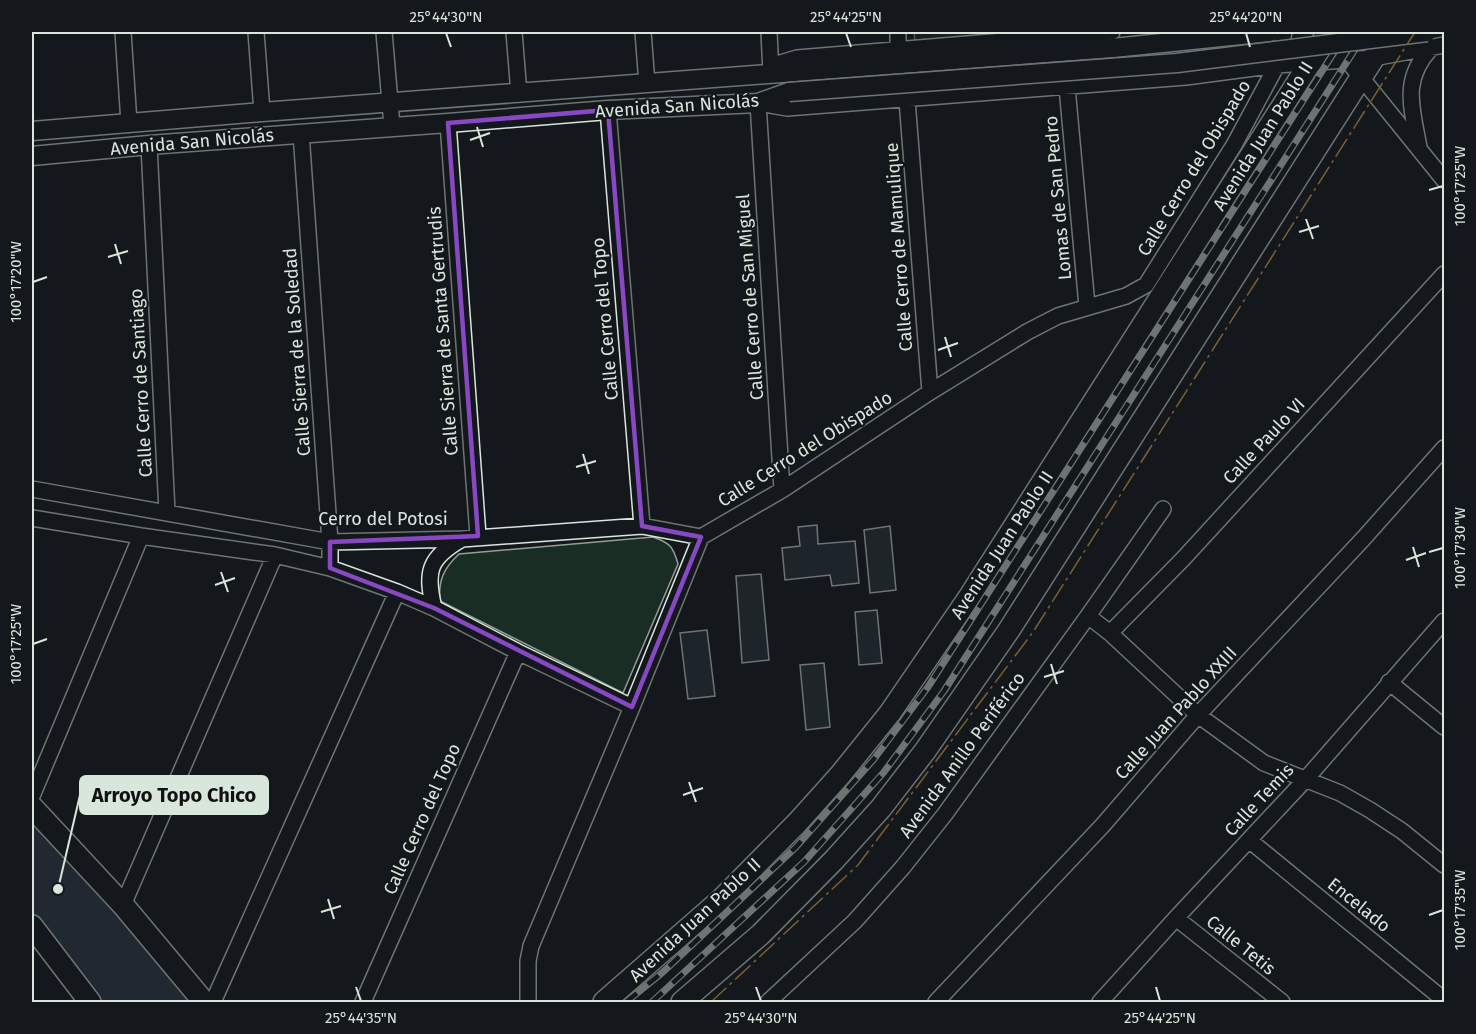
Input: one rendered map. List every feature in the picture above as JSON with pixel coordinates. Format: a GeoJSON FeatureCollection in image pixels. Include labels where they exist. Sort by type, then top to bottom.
{"type":"FeatureCollection","features":[{"type":"Feature","properties":{"kind":"main road","name":"Avenida Juan Pablo II"},"geometry":{"type":"LineString","coordinates":[[604,1002],[722,898],[798,822],[841,774],[890,713],[970,596],[1328,32]]}},
{"type":"Feature","properties":{"kind":"main road"},"geometry":{"type":"LineString","coordinates":[[682,1002],[761,934],[834,860],[881,808],[925,751],[1016,621],[1390,32]]}},
{"type":"Feature","properties":{"kind":"main road"},"geometry":{"type":"LineString","coordinates":[[32,807],[123,905],[204,1002]]}},
{"type":"Feature","properties":{"kind":"main road"},"geometry":{"type":"LineString","coordinates":[[32,926],[90,1002]]}},
{"type":"Feature","properties":{"kind":"street"},"geometry":{"type":"LineString","coordinates":[[123,32],[129,123]]}},
{"type":"Feature","properties":{"kind":"street"},"geometry":{"type":"LineString","coordinates":[[256,32],[262,112]]}},
{"type":"Feature","properties":{"kind":"street"},"geometry":{"type":"LineString","coordinates":[[384,32],[392,126]]}},
{"type":"Feature","properties":{"kind":"street"},"geometry":{"type":"LineString","coordinates":[[514,32],[519,94]]}},
{"type":"Feature","properties":{"kind":"street"},"geometry":{"type":"LineString","coordinates":[[643,32],[647,84]]}},
{"type":"Feature","properties":{"kind":"street"},"geometry":{"type":"LineString","coordinates":[[769,32],[771,74]]}},
{"type":"Feature","properties":{"kind":"street"},"geometry":{"type":"LineString","coordinates":[[897,32],[898,50]]}},
{"type":"Feature","properties":{"kind":"street"},"geometry":{"type":"LineString","coordinates":[[771,74],[777,64],[797,58],[1112,32]]}},
{"type":"Feature","properties":{"kind":"street","name":"Avenida San Nicolás"},"geometry":{"type":"LineString","coordinates":[[32,131],[1113,48],[1270,32]]}},
{"type":"Feature","properties":{"kind":"street","name":"Calle Cerro del Obispado"},"geometry":{"type":"LineString","coordinates":[[701,537],[782,490],[930,392],[1027,332],[1058,316],[1126,296],[1146,285],[1234,145],[1277,65],[1284,32]]}},
{"type":"Feature","properties":{"kind":"street"},"geometry":{"type":"LineString","coordinates":[[1340,32],[1347,60],[1444,180]]}},
{"type":"Feature","properties":{"kind":"street"},"geometry":{"type":"LineString","coordinates":[[1420,150],[1410,92],[1416,68],[1437,42],[1437,32]]}},
{"type":"Feature","properties":{"kind":"street"},"geometry":{"type":"LineString","coordinates":[[758,103],[787,108],[1186,77],[1277,65],[1373,58],[1437,42]]}},
{"type":"Feature","properties":{"kind":"street","name":"Avenida San Nicolás"},"geometry":{"type":"LineString","coordinates":[[32,156],[608,110],[758,103],[789,92],[1437,42]]}},
{"type":"Feature","properties":{"kind":"street","name":"Lomas de San Pedro"},"geometry":{"type":"LineString","coordinates":[[1067,87],[1087,306]]}},
{"type":"Feature","properties":{"kind":"street","name":"Calle Cerro de Mamulique"},"geometry":{"type":"LineString","coordinates":[[908,100],[930,392]]}},
{"type":"Feature","properties":{"kind":"street","name":"Calle Cerro de San Miguel"},"geometry":{"type":"LineString","coordinates":[[758,103],[782,490]]}},
{"type":"Feature","properties":{"kind":"street","name":"Calle Cerro del Topo"},"geometry":{"type":"LineString","coordinates":[[608,110],[642,526]]}},
{"type":"Feature","properties":{"kind":"street"},"geometry":{"type":"LineString","coordinates":[[32,122],[56,129]]}},
{"type":"Feature","properties":{"kind":"street","name":"Calle Sierra de Santa Gertrudis"},"geometry":{"type":"LineString","coordinates":[[448,123],[478,536]]}},
{"type":"Feature","properties":{"kind":"street","name":"Calle Sierra de la Soledad"},"geometry":{"type":"LineString","coordinates":[[301,134],[330,568]]}},
{"type":"Feature","properties":{"kind":"street","name":"Calle Cerro de Santiago"},"geometry":{"type":"LineString","coordinates":[[149,145],[167,512]]}},
{"type":"Feature","properties":{"kind":"street"},"geometry":{"type":"LineString","coordinates":[[32,167],[58,153]]}},
{"type":"Feature","properties":{"kind":"street","name":"Calle Paulo VI"},"geometry":{"type":"LineString","coordinates":[[1110,633],[1183,559],[1444,274]]}},
{"type":"Feature","properties":{"kind":"street","name":"Calle Juan Pablo XXIII"},"geometry":{"type":"LineString","coordinates":[[936,1002],[1103,825],[1197,715],[1363,539],[1444,448]]}},
{"type":"Feature","properties":{"kind":"street","name":"Cerro del Potosi"},"geometry":{"type":"LineString","coordinates":[[32,489],[330,542],[462,539],[478,536],[642,526],[701,537]]}},
{"type":"Feature","properties":{"kind":"street","name":"Avenida Anillo Periférico"},"geometry":{"type":"LineString","coordinates":[[768,1002],[855,921],[903,867],[945,814],[1163,509]]}},
{"type":"Feature","properties":{"kind":"street"},"geometry":{"type":"LineString","coordinates":[[32,518],[275,555],[330,568],[434,608],[632,707]]}},
{"type":"Feature","properties":{"kind":"street"},"geometry":{"type":"LineString","coordinates":[[32,796],[141,536]]}},
{"type":"Feature","properties":{"kind":"street"},"geometry":{"type":"LineString","coordinates":[[528,1002],[528,961],[531,946],[701,537]]}},
{"type":"Feature","properties":{"kind":"street"},"geometry":{"type":"LineString","coordinates":[[434,608],[429,582],[436,559],[441,552],[462,539]]}},
{"type":"Feature","properties":{"kind":"street"},"geometry":{"type":"LineString","coordinates":[[123,905],[275,555]]}},
{"type":"Feature","properties":{"kind":"street"},"geometry":{"type":"LineString","coordinates":[[213,1002],[397,592]]}},
{"type":"Feature","properties":{"kind":"street"},"geometry":{"type":"LineString","coordinates":[[1088,616],[1110,633],[1197,715],[1264,763],[1340,794],[1370,810],[1402,831],[1444,865]]}},
{"type":"Feature","properties":{"kind":"street","name":"Calle Temis"},"geometry":{"type":"LineString","coordinates":[[1108,1000],[1176,918],[1305,780],[1444,621]]}},
{"type":"Feature","properties":{"kind":"street","name":"Calle Cerro del Topo"},"geometry":{"type":"LineString","coordinates":[[363,1002],[518,652]]}},
{"type":"Feature","properties":{"kind":"street"},"geometry":{"type":"LineString","coordinates":[[1389,682],[1444,727]]}},
{"type":"Feature","properties":{"kind":"street","name":"Encelado"},"geometry":{"type":"LineString","coordinates":[[1249,840],[1444,1000]]}},
{"type":"Feature","properties":{"kind":"street","name":"Calle Tetis"},"geometry":{"type":"LineString","coordinates":[[1176,918],[1282,1002]]}},
{"type":"Feature","properties":{"kind":"highlighted area"},"geometry":{"type":"Polygon","coordinates":[[[608,110],[642,526],[701,537],[632,707],[434,608],[330,568],[330,542],[478,536],[448,123],[608,110]]]}},
{"type":"Feature","properties":{"kind":"green space"},"geometry":{"type":"Polygon","coordinates":[[[914,32],[1034,32],[915,41],[914,32]]]}},
{"type":"Feature","properties":{"kind":"green space"},"geometry":{"type":"Polygon","coordinates":[[[653,537],[670,546],[678,564],[623,693],[440,601],[443,575],[449,564],[459,554],[653,537]]]}},
{"type":"Feature","properties":{"kind":"water"},"geometry":{"type":"Polygon","coordinates":[[[32,807],[204,1002],[90,1002],[32,926],[32,807]]]}},
{"type":"Feature","properties":{"kind":"building"},"geometry":{"type":"Polygon","coordinates":[[[817,525],[818,544],[855,541],[859,583],[832,586],[830,575],[785,580],[782,548],[800,546],[798,527],[817,525]]]}},
{"type":"Feature","properties":{"kind":"building"},"geometry":{"type":"Polygon","coordinates":[[[890,526],[896,590],[870,593],[864,530],[890,526]]]}},
{"type":"Feature","properties":{"kind":"building"},"geometry":{"type":"Polygon","coordinates":[[[761,574],[769,660],[742,663],[736,576],[761,574]]]}},
{"type":"Feature","properties":{"kind":"building"},"geometry":{"type":"Polygon","coordinates":[[[877,610],[882,663],[859,665],[855,612],[877,610]]]}},
{"type":"Feature","properties":{"kind":"building"},"geometry":{"type":"Polygon","coordinates":[[[707,630],[715,696],[688,699],[680,633],[707,630]]]}},
{"type":"Feature","properties":{"kind":"building"},"geometry":{"type":"Polygon","coordinates":[[[824,663],[830,727],[806,730],[800,665],[824,663]]]}},
{"type":"Feature","properties":{"kind":"railway"},"geometry":{"type":"LineString","coordinates":[[626,1002],[663,972],[796,847],[874,759],[928,687],[1347,32]]}},
{"type":"Feature","properties":{"kind":"railway"},"geometry":{"type":"LineString","coordinates":[[652,1002],[804,862],[884,772],[944,691],[1366,32]]}},
{"type":"Feature","properties":{"kind":"power"},"geometry":{"type":"LineString","coordinates":[[711,1002],[858,865],[1033,632],[1415,32]]}},
{"type":"Feature","properties":{"kind":"place","name":"Arroyo Topo Chico"},"geometry":{"type":"Point","coordinates":[58,889]}}]}
